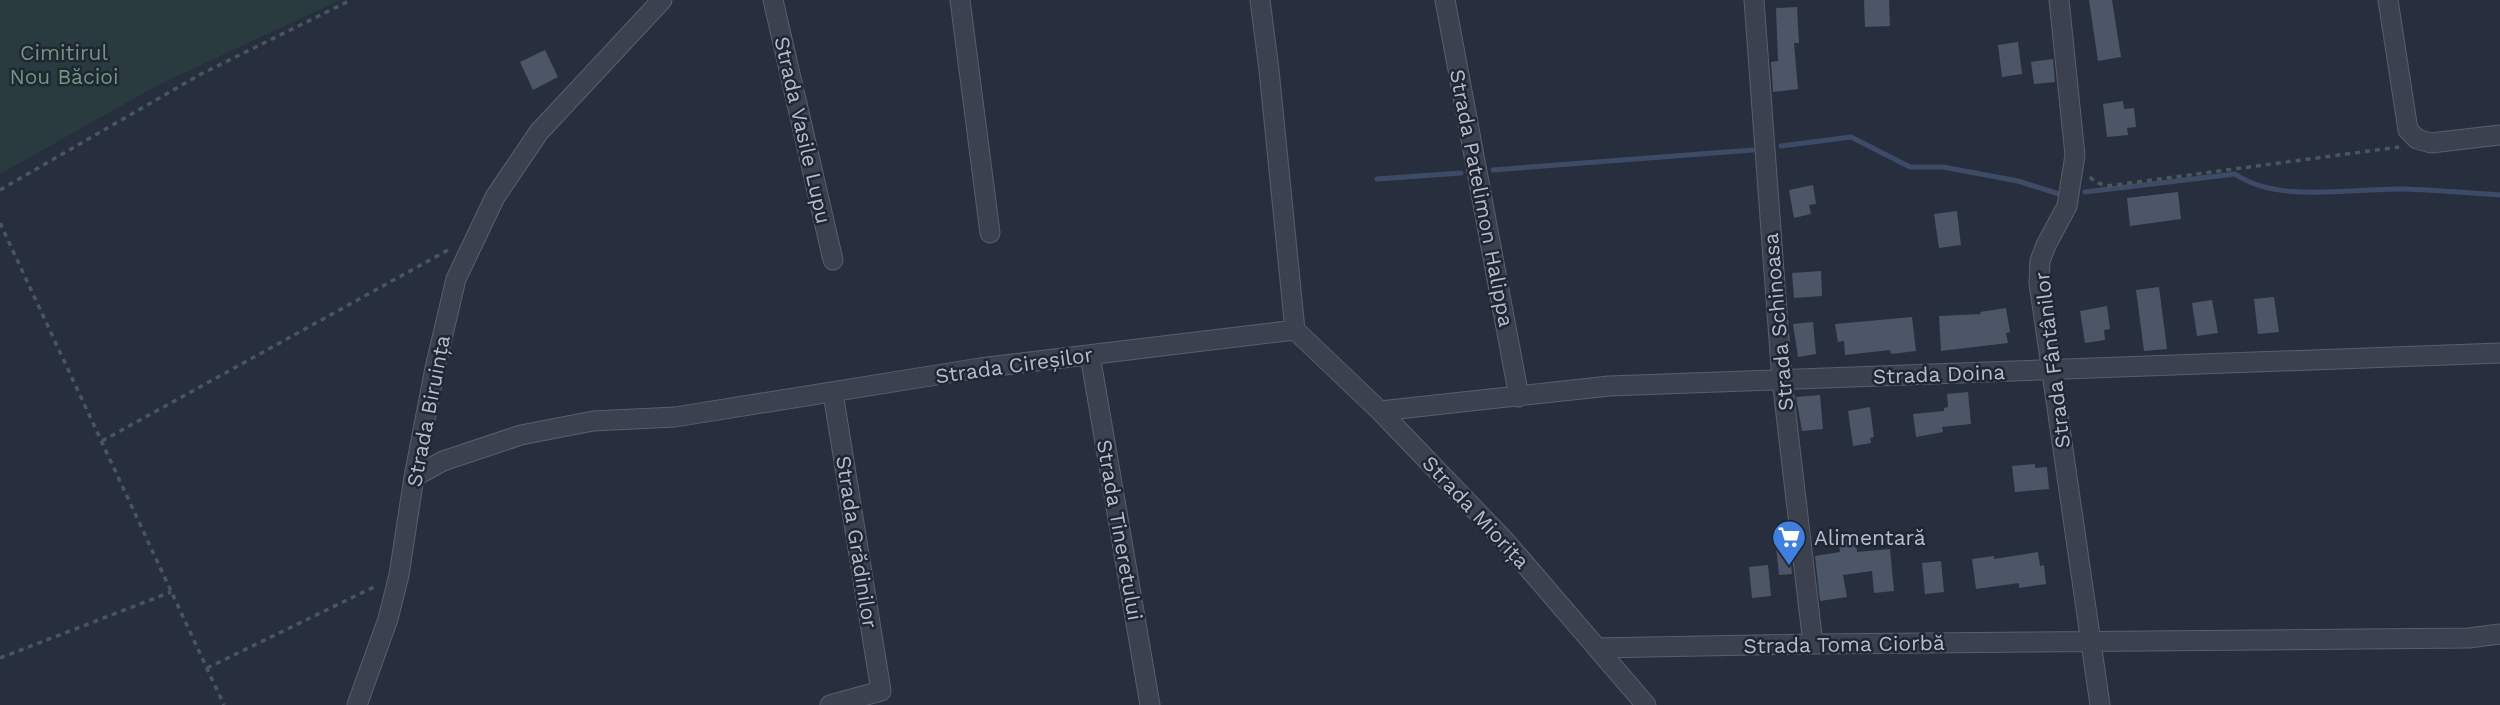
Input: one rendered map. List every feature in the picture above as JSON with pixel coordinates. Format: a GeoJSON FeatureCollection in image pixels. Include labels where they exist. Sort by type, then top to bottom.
{"type":"FeatureCollection","features":[{"type":"Feature","properties":{"kind":"street","name":"Strada Biruința"},"geometry":{"type":"LineString","coordinates":[[357,705],[388,620],[399,575],[414,477],[456,279],[495,197],[539,132],[662,0]]}},
{"type":"Feature","properties":{"kind":"street","name":"Strada Vasile Lupu"},"geometry":{"type":"LineString","coordinates":[[773,0],[833,260]]}},
{"type":"Feature","properties":{"kind":"street"},"geometry":{"type":"LineString","coordinates":[[960,0],[990,233]]}},
{"type":"Feature","properties":{"kind":"street"},"geometry":{"type":"LineString","coordinates":[[1260,0],[1295,330]]}},
{"type":"Feature","properties":{"kind":"street","name":"Strada Patelimon Halippa"},"geometry":{"type":"LineString","coordinates":[[1445,0],[1519,397]]}},
{"type":"Feature","properties":{"kind":"street","name":"Strada Schinoasa"},"geometry":{"type":"LineString","coordinates":[[1754,0],[1782,380],[1813,643]]}},
{"type":"Feature","properties":{"kind":"street","name":"Strada Fântânilor"},"geometry":{"type":"LineString","coordinates":[[2059,0],[2075,155],[2067,206],[2040,261],[2039,283],[2091,642]]}},
{"type":"Feature","properties":{"kind":"street"},"geometry":{"type":"LineString","coordinates":[[2389,0],[2408,130],[2417,139],[2431,143],[2500,135]]}},
{"type":"Feature","properties":{"kind":"street","name":"Strada Cireșilor"},"geometry":{"type":"LineString","coordinates":[[414,477],[443,461],[521,435],[593,421],[675,417],[980,368],[1295,330]]}},
{"type":"Feature","properties":{"kind":"street","name":"Strada Miorița"},"geometry":{"type":"LineString","coordinates":[[1295,330],[1380,411],[1506,542],[1646,705]]}},
{"type":"Feature","properties":{"kind":"street","name":"Strada Doina"},"geometry":{"type":"LineString","coordinates":[[1380,411],[1609,386],[2500,353]]}},
{"type":"Feature","properties":{"kind":"street","name":"Strada Tineretului"},"geometry":{"type":"LineString","coordinates":[[1090,355],[1150,705]]}},
{"type":"Feature","properties":{"kind":"street","name":"Strada Grădinilor"},"geometry":{"type":"LineString","coordinates":[[830,705],[881,691],[833,393]]}},
{"type":"Feature","properties":{"kind":"street","name":"Strada Toma Ciorbă"},"geometry":{"type":"LineString","coordinates":[[1597,648],[1813,643],[2469,638],[2500,634]]}},
{"type":"Feature","properties":{"kind":"street"},"geometry":{"type":"LineString","coordinates":[[2091,642],[2100,705]]}},
{"type":"Feature","properties":{"kind":"path"},"geometry":{"type":"LineString","coordinates":[[0,190],[201,75],[351,0]]}},
{"type":"Feature","properties":{"kind":"path"},"geometry":{"type":"LineString","coordinates":[[2075,155],[2095,182],[2107,187],[2395,148],[2417,139]]}},
{"type":"Feature","properties":{"kind":"path"},"geometry":{"type":"LineString","coordinates":[[0,223],[224,705]]}},
{"type":"Feature","properties":{"kind":"path"},"geometry":{"type":"LineString","coordinates":[[102,441],[478,233]]}},
{"type":"Feature","properties":{"kind":"path"},"geometry":{"type":"LineString","coordinates":[[207,668],[399,575]]}},
{"type":"Feature","properties":{"kind":"path"},"geometry":{"type":"LineString","coordinates":[[0,658],[172,592]]}},
{"type":"Feature","properties":{"kind":"green space","name":"Cimitirul Nou Băcioi"},"geometry":{"type":"Polygon","coordinates":[[[0,0],[340,0],[156,86],[0,174],[0,0]]]}},
{"type":"Feature","properties":{"kind":"building"},"geometry":{"type":"Polygon","coordinates":[[[1864,0],[1889,0],[1890,26],[1865,27],[1864,0]]]}},
{"type":"Feature","properties":{"kind":"building"},"geometry":{"type":"Polygon","coordinates":[[[2089,0],[2112,0],[2121,57],[2098,61],[2089,0]]]}},
{"type":"Feature","properties":{"kind":"building"},"geometry":{"type":"Polygon","coordinates":[[[1797,7],[1799,43],[1794,43],[1798,89],[1773,92],[1771,62],[1778,61],[1776,8],[1797,7]]]}},
{"type":"Feature","properties":{"kind":"building"},"geometry":{"type":"Polygon","coordinates":[[[2018,42],[2022,74],[2002,77],[1998,45],[2018,42]]]}},
{"type":"Feature","properties":{"kind":"building"},"geometry":{"type":"Polygon","coordinates":[[[545,50],[558,77],[533,90],[520,62],[545,50]]]}},
{"type":"Feature","properties":{"kind":"building"},"geometry":{"type":"Polygon","coordinates":[[[2053,59],[2055,82],[2034,84],[2031,62],[2053,59]]]}},
{"type":"Feature","properties":{"kind":"building"},"geometry":{"type":"Polygon","coordinates":[[[2123,101],[2124,109],[2134,108],[2136,127],[2127,128],[2128,135],[2107,137],[2103,104],[2123,101]]]}},
{"type":"Feature","properties":{"kind":"building"},"geometry":{"type":"Polygon","coordinates":[[[1813,185],[1816,204],[1809,205],[1811,214],[1794,218],[1789,190],[1813,185]]]}},
{"type":"Feature","properties":{"kind":"building"},"geometry":{"type":"Polygon","coordinates":[[[2178,192],[2181,219],[2130,226],[2127,198],[2178,192]]]}},
{"type":"Feature","properties":{"kind":"building"},"geometry":{"type":"Polygon","coordinates":[[[1957,211],[1961,245],[1939,248],[1934,214],[1957,211]]]}},
{"type":"Feature","properties":{"kind":"building"},"geometry":{"type":"Polygon","coordinates":[[[1821,271],[1822,296],[1794,298],[1792,273],[1821,271]]]}},
{"type":"Feature","properties":{"kind":"building"},"geometry":{"type":"Polygon","coordinates":[[[2159,287],[2167,349],[2144,351],[2136,290],[2159,287]]]}},
{"type":"Feature","properties":{"kind":"building"},"geometry":{"type":"Polygon","coordinates":[[[2274,297],[2279,332],[2258,334],[2254,299],[2274,297]]]}},
{"type":"Feature","properties":{"kind":"building"},"geometry":{"type":"Polygon","coordinates":[[[2212,300],[2218,333],[2197,336],[2192,303],[2212,300]]]}},
{"type":"Feature","properties":{"kind":"building"},"geometry":{"type":"Polygon","coordinates":[[[2107,306],[2110,329],[2104,330],[2105,340],[2085,343],[2080,311],[2107,306]]]}},
{"type":"Feature","properties":{"kind":"building"},"geometry":{"type":"Polygon","coordinates":[[[2006,308],[2010,332],[2006,333],[2008,343],[1941,351],[1939,316],[1981,314],[1980,312],[2006,308]]]}},
{"type":"Feature","properties":{"kind":"building"},"geometry":{"type":"Polygon","coordinates":[[[1912,317],[1916,351],[1891,354],[1890,350],[1845,355],[1844,341],[1838,342],[1835,324],[1912,317]]]}},
{"type":"Feature","properties":{"kind":"building"},"geometry":{"type":"Polygon","coordinates":[[[1813,322],[1816,354],[1798,357],[1793,324],[1813,322]]]}},
{"type":"Feature","properties":{"kind":"building"},"geometry":{"type":"Polygon","coordinates":[[[1968,392],[1971,424],[1942,427],[1943,432],[1916,437],[1913,414],[1944,411],[1944,408],[1948,407],[1947,394],[1968,392]]]}},
{"type":"Feature","properties":{"kind":"building"},"geometry":{"type":"Polygon","coordinates":[[[1820,395],[1823,429],[1802,431],[1796,397],[1820,395]]]}},
{"type":"Feature","properties":{"kind":"building"},"geometry":{"type":"Polygon","coordinates":[[[1870,407],[1874,437],[1870,438],[1871,443],[1853,446],[1848,411],[1870,407]]]}},
{"type":"Feature","properties":{"kind":"building"},"geometry":{"type":"Polygon","coordinates":[[[2035,464],[2035,468],[2047,467],[2049,489],[2015,492],[2012,466],[2035,464]]]}},
{"type":"Feature","properties":{"kind":"building"},"geometry":{"type":"Polygon","coordinates":[[[1855,535],[1857,552],[1890,549],[1894,591],[1874,593],[1872,571],[1843,575],[1847,597],[1820,601],[1815,556],[1840,552],[1838,537],[1855,535]]]}},
{"type":"Feature","properties":{"kind":"building"},"geometry":{"type":"Polygon","coordinates":[[[1789,545],[1792,574],[1779,575],[1776,546],[1789,545]]]}},
{"type":"Feature","properties":{"kind":"building"},"geometry":{"type":"Polygon","coordinates":[[[2038,552],[2040,566],[2044,565],[2046,584],[2019,588],[2019,583],[1976,589],[1972,559],[1994,556],[1994,559],[2038,552]]]}},
{"type":"Feature","properties":{"kind":"building"},"geometry":{"type":"Polygon","coordinates":[[[1941,561],[1944,592],[1925,594],[1922,563],[1941,561]]]}},
{"type":"Feature","properties":{"kind":"building"},"geometry":{"type":"Polygon","coordinates":[[[1768,565],[1771,596],[1752,598],[1749,567],[1768,565]]]}},
{"type":"Feature","properties":{"kind":"waterway"},"geometry":{"type":"LineString","coordinates":[[1781,146],[1851,137],[1910,167],[1943,167],[2018,181],[2059,194]]}},
{"type":"Feature","properties":{"kind":"waterway"},"geometry":{"type":"LineString","coordinates":[[1493,170],[1753,150]]}},
{"type":"Feature","properties":{"kind":"waterway"},"geometry":{"type":"LineString","coordinates":[[1377,179],[1461,173]]}},
{"type":"Feature","properties":{"kind":"waterway"},"geometry":{"type":"LineString","coordinates":[[2085,192],[2235,174],[2272,189],[2294,192],[2403,189],[2500,195]]}},
{"type":"Feature","properties":{"kind":"place","name":"Alimentară"},"geometry":{"type":"Point","coordinates":[1789,567]}}]}
